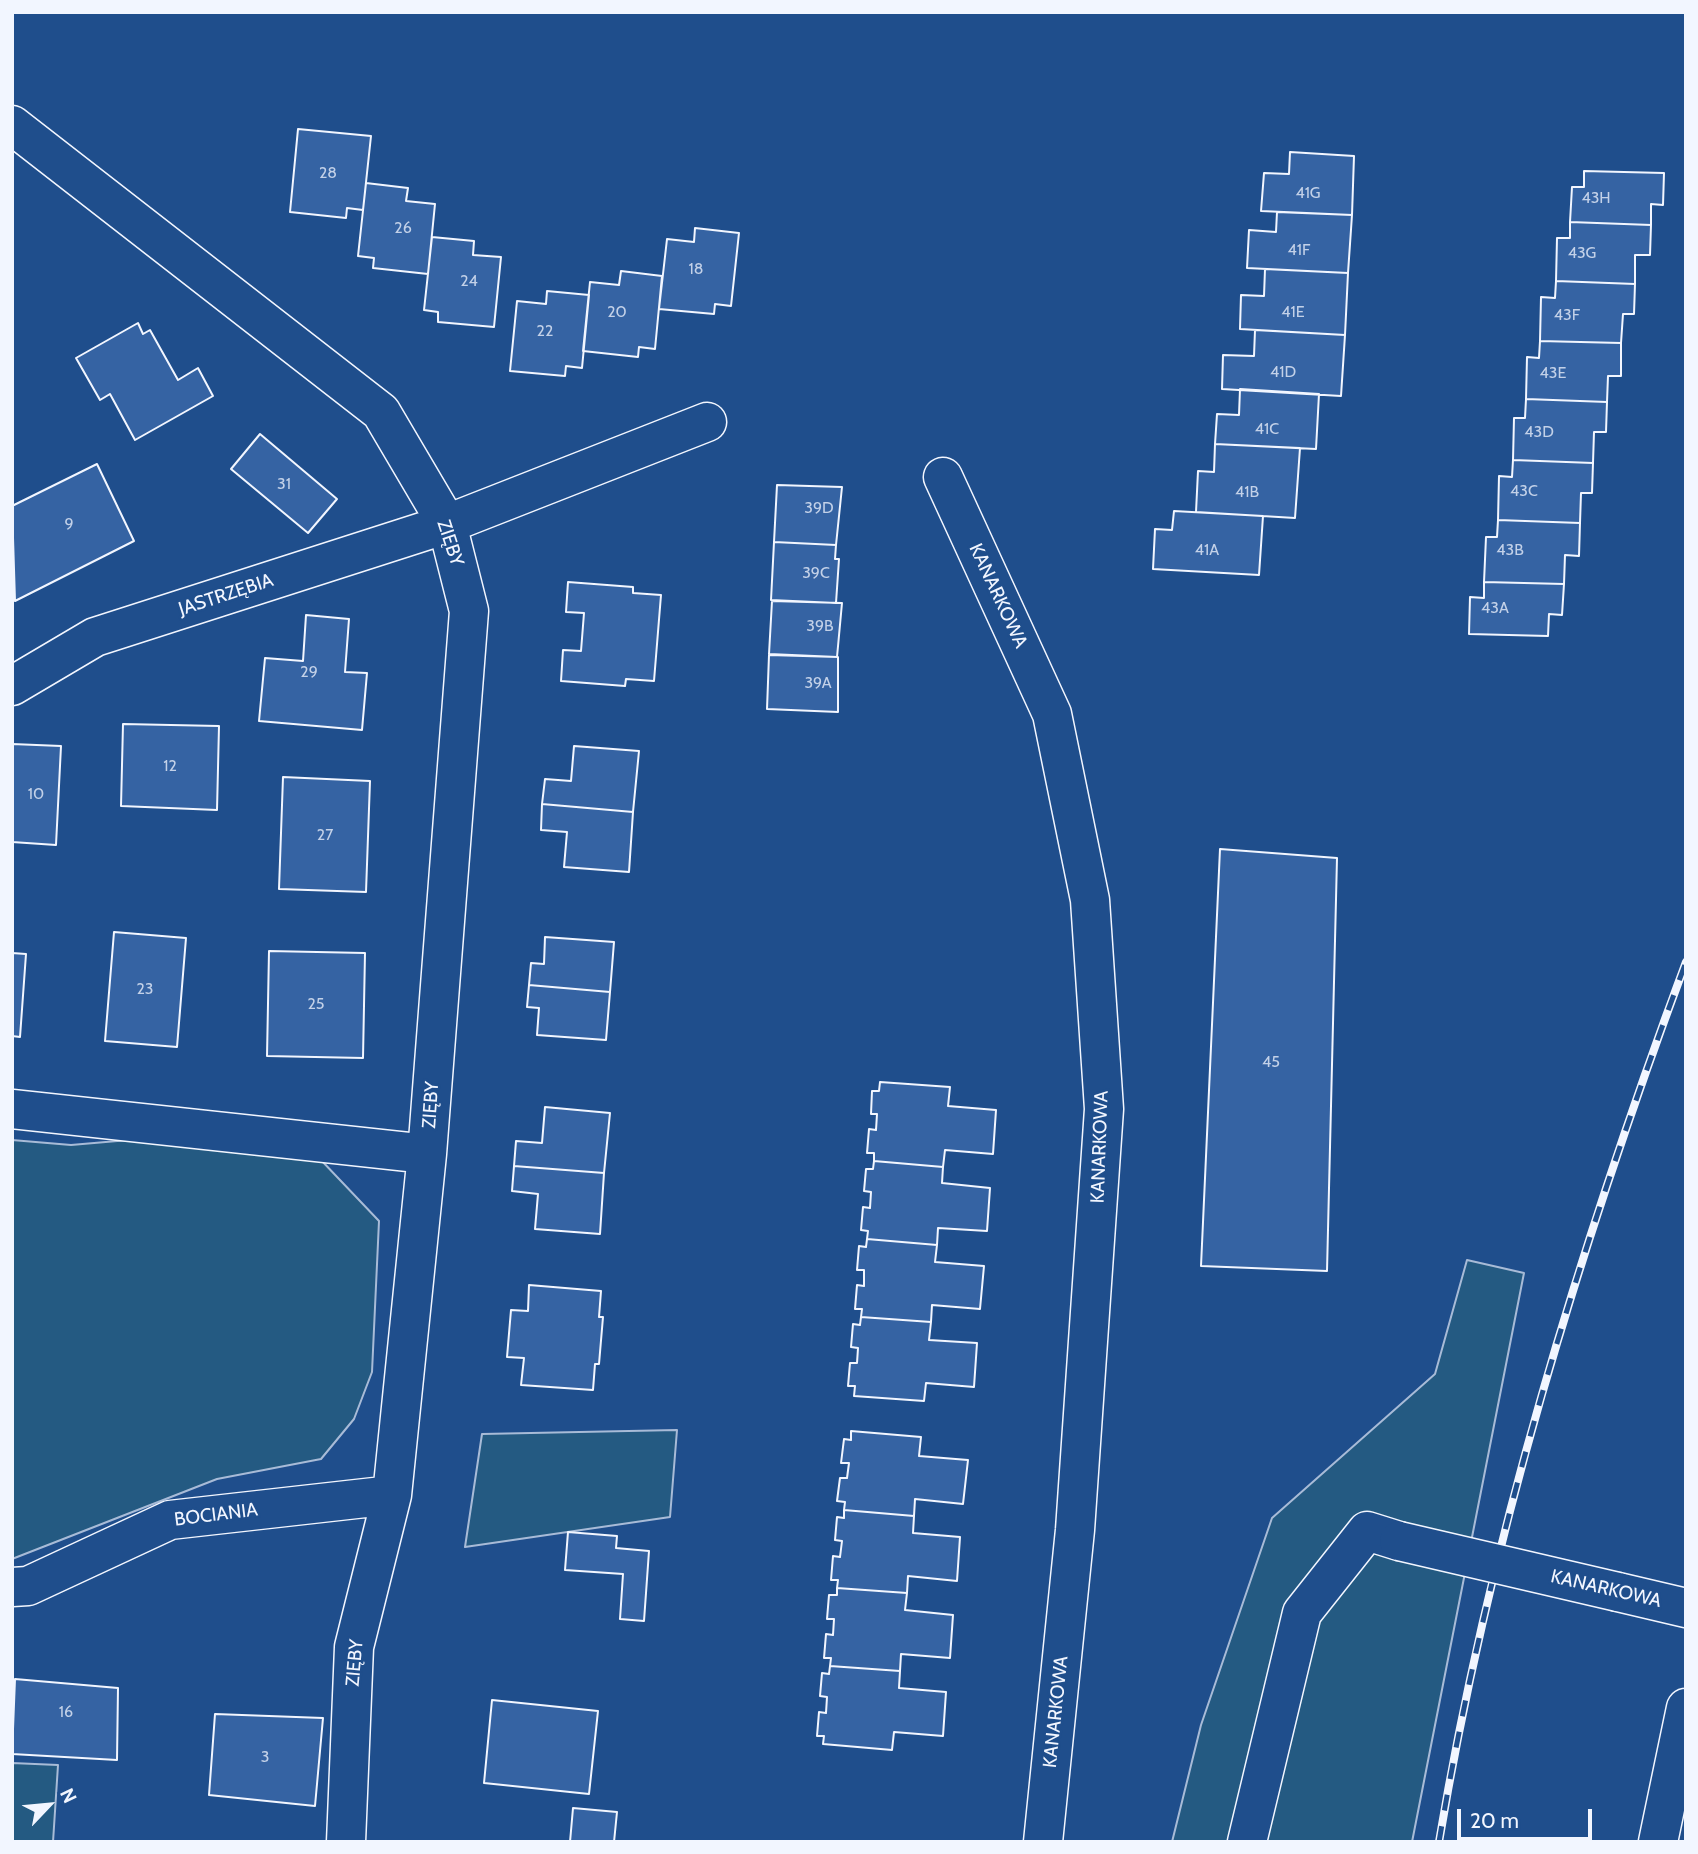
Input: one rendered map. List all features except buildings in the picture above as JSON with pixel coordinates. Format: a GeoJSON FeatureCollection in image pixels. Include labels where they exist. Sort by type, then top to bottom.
{"type":"FeatureCollection","features":[{"type":"Feature","properties":{"kind":"street","name":"ZIĘBY"},"geometry":{"type":"LineString","coordinates":[[12,125],[381,412],[447,524],[469,611],[427,1154],[392,1495],[354,1647],[346,1842]]}},
{"type":"Feature","properties":{"kind":"street","name":"JASTRZĘBIA"},"geometry":{"type":"LineString","coordinates":[[12,686],[95,637],[447,524],[707,422]]}},
{"type":"Feature","properties":{"kind":"street","name":"KANARKOWA"},"geometry":{"type":"LineString","coordinates":[[943,477],[1052,714],[1090,900],[1104,1109],[1075,1530],[1043,1842]]}},
{"type":"Feature","properties":{"kind":"street","name":"ZIĘBY"},"geometry":{"type":"LineString","coordinates":[[12,1109],[427,1154]]}},
{"type":"Feature","properties":{"kind":"street","name":"BOCIANIA"},"geometry":{"type":"LineString","coordinates":[[12,1587],[29,1586],[170,1520],[392,1495]]}},
{"type":"Feature","properties":{"kind":"street","name":"KANARKOWA"},"geometry":{"type":"LineString","coordinates":[[1247,1842],[1302,1613],[1367,1531],[1399,1541],[1686,1608]]}},
{"type":"Feature","properties":{"kind":"street"},"geometry":{"type":"LineString","coordinates":[[1658,1842],[1686,1708]]}},
{"type":"Feature","properties":{"kind":"shaded area"},"geometry":{"type":"Polygon","coordinates":[[[152,1138],[320,1159],[379,1221],[372,1372],[354,1419],[321,1459],[217,1479],[12,1559],[12,1140],[71,1145],[152,1138]]]}},
{"type":"Feature","properties":{"kind":"shaded area"},"geometry":{"type":"Polygon","coordinates":[[[1467,1260],[1524,1273],[1412,1842],[1172,1842],[1201,1725],[1272,1518],[1435,1374],[1467,1260]]]}},
{"type":"Feature","properties":{"kind":"shaded area"},"geometry":{"type":"Polygon","coordinates":[[[677,1430],[670,1517],[465,1547],[482,1434],[677,1430]]]}},
{"type":"Feature","properties":{"kind":"shaded area"},"geometry":{"type":"Polygon","coordinates":[[[12,1763],[58,1765],[53,1842],[12,1842],[12,1763]]]}},
{"type":"Feature","properties":{"kind":"railway"},"geometry":{"type":"LineString","coordinates":[[1439,1842],[1484,1618],[1541,1396],[1610,1177],[1686,962]]}}]}
